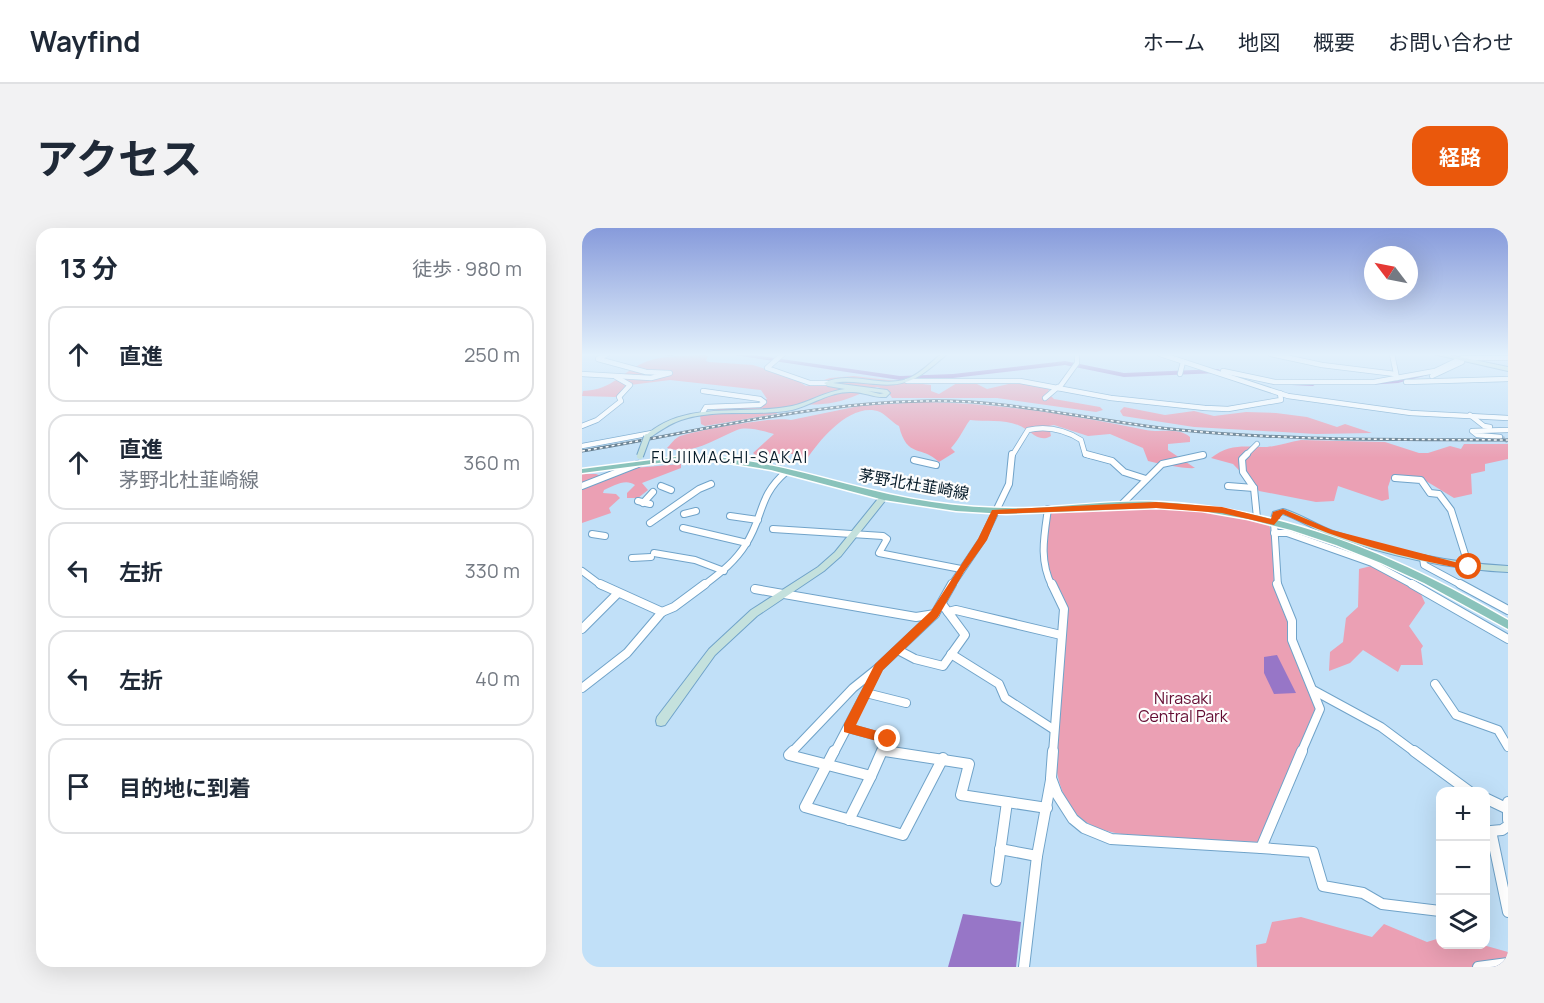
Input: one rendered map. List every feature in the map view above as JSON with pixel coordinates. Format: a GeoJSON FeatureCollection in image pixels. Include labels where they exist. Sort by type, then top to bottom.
{"type":"FeatureCollection","features":[{"type":"Feature","properties":{"kind":"main road","name":"茅野北杜韮崎線"},"geometry":{"type":"LineString","coordinates":[[582,471],[639,460],[711,458],[786,472],[884,497],[995,512],[1120,506],[1198,507],[1274,522],[1396,565],[1464,598],[1508,624]]}},
{"type":"Feature","properties":{"kind":"street"},"geometry":{"type":"LineString","coordinates":[[582,426],[597,420],[621,401],[619,397],[627,388]]}},
{"type":"Feature","properties":{"kind":"street"},"geometry":{"type":"LineString","coordinates":[[582,446],[650,435],[674,422],[703,412],[794,408],[842,390],[859,390],[881,396],[887,393],[868,388]]}},
{"type":"Feature","properties":{"kind":"street"},"geometry":{"type":"LineString","coordinates":[[1045,398],[1057,388]]}},
{"type":"Feature","properties":{"kind":"street"},"geometry":{"type":"LineString","coordinates":[[1061,388],[1111,398],[1222,409],[1281,400],[1280,393]]}},
{"type":"Feature","properties":{"kind":"street"},"geometry":{"type":"LineString","coordinates":[[1265,388],[1280,393],[1411,413],[1508,418]]}},
{"type":"Feature","properties":{"kind":"street"},"geometry":{"type":"LineString","coordinates":[[703,391],[760,399],[764,402],[760,405],[706,407],[703,412]]}},
{"type":"Feature","properties":{"kind":"street"},"geometry":{"type":"LineString","coordinates":[[1470,415],[1486,427],[1508,429]]}},
{"type":"Feature","properties":{"kind":"street"},"geometry":{"type":"LineString","coordinates":[[871,776],[789,755],[853,688],[898,650],[935,614],[961,569],[982,540],[1009,484],[1013,450],[1024,433],[1036,428],[1073,435],[1081,440],[1085,454],[1114,462],[1121,466],[1124,472],[1146,479]]}},
{"type":"Feature","properties":{"kind":"street"},"geometry":{"type":"LineString","coordinates":[[1500,437],[1477,435],[1472,431],[1508,429]]}},
{"type":"Feature","properties":{"kind":"street"},"geometry":{"type":"LineString","coordinates":[[582,486],[639,460],[650,435]]}},
{"type":"Feature","properties":{"kind":"street"},"geometry":{"type":"LineString","coordinates":[[1257,444],[1242,459],[1244,472],[1254,488],[1257,518]]}},
{"type":"Feature","properties":{"kind":"street"},"geometry":{"type":"LineString","coordinates":[[1120,506],[1162,464],[1203,455]]}},
{"type":"Feature","properties":{"kind":"street"},"geometry":{"type":"LineString","coordinates":[[914,460],[936,465]]}},
{"type":"Feature","properties":{"kind":"street"},"geometry":{"type":"LineString","coordinates":[[582,688],[627,653],[662,612],[674,607],[724,571],[747,543],[758,520],[765,495],[786,472]]}},
{"type":"Feature","properties":{"kind":"street"},"geometry":{"type":"LineString","coordinates":[[1395,478],[1421,480],[1430,493],[1439,494],[1451,510],[1469,567]]}},
{"type":"Feature","properties":{"kind":"street"},"geometry":{"type":"LineString","coordinates":[[694,482],[699,489]]}},
{"type":"Feature","properties":{"kind":"street"},"geometry":{"type":"LineString","coordinates":[[650,523],[685,501],[699,489],[711,484]]}},
{"type":"Feature","properties":{"kind":"street"},"geometry":{"type":"LineString","coordinates":[[660,486],[671,490]]}},
{"type":"Feature","properties":{"kind":"street"},"geometry":{"type":"LineString","coordinates":[[1228,486],[1254,488]]}},
{"type":"Feature","properties":{"kind":"street"},"geometry":{"type":"LineString","coordinates":[[644,503],[653,492]]}},
{"type":"Feature","properties":{"kind":"street"},"geometry":{"type":"LineString","coordinates":[[661,721],[712,652],[754,613],[821,569],[856,532],[884,497]]}},
{"type":"Feature","properties":{"kind":"street"},"geometry":{"type":"LineString","coordinates":[[1024,967],[1037,856],[1051,778],[1064,609],[1045,571],[1042,551],[1048,509]]}},
{"type":"Feature","properties":{"kind":"street"},"geometry":{"type":"LineString","coordinates":[[684,514],[696,511]]}},
{"type":"Feature","properties":{"kind":"street"},"geometry":{"type":"LineString","coordinates":[[1261,848],[1320,709],[1292,640],[1292,621],[1277,584],[1274,522],[1279,512],[1289,513],[1329,532],[1423,558],[1469,567],[1508,569]]}},
{"type":"Feature","properties":{"kind":"street"},"geometry":{"type":"LineString","coordinates":[[730,516],[758,520]]}},
{"type":"Feature","properties":{"kind":"street"},"geometry":{"type":"LineString","coordinates":[[683,528],[747,543]]}},
{"type":"Feature","properties":{"kind":"street"},"geometry":{"type":"LineString","coordinates":[[773,529],[856,532],[886,537],[879,553],[961,569]]}},
{"type":"Feature","properties":{"kind":"street"},"geometry":{"type":"LineString","coordinates":[[1275,533],[1287,533],[1372,563],[1508,639]]}},
{"type":"Feature","properties":{"kind":"street"},"geometry":{"type":"LineString","coordinates":[[592,534],[605,536]]}},
{"type":"Feature","properties":{"kind":"street"},"geometry":{"type":"LineString","coordinates":[[632,558],[652,555],[695,560],[724,571]]}},
{"type":"Feature","properties":{"kind":"street"},"geometry":{"type":"LineString","coordinates":[[1423,558],[1424,565],[1508,610]]}},
{"type":"Feature","properties":{"kind":"street"},"geometry":{"type":"LineString","coordinates":[[582,571],[606,589],[662,612]]}},
{"type":"Feature","properties":{"kind":"street"},"geometry":{"type":"LineString","coordinates":[[755,589],[916,617],[935,614]]}},
{"type":"Feature","properties":{"kind":"street"},"geometry":{"type":"LineString","coordinates":[[582,629],[617,594]]}},
{"type":"Feature","properties":{"kind":"street"},"geometry":{"type":"LineString","coordinates":[[898,650],[915,659],[943,666],[965,635],[963,629],[942,604]]}},
{"type":"Feature","properties":{"kind":"street"},"geometry":{"type":"LineString","coordinates":[[948,612],[956,610],[1061,635]]}},
{"type":"Feature","properties":{"kind":"street"},"geometry":{"type":"LineString","coordinates":[[951,654],[999,684],[1005,698],[1053,729]]}},
{"type":"Feature","properties":{"kind":"street"},"geometry":{"type":"LineString","coordinates":[[879,667],[805,807],[903,835],[943,758]]}},
{"type":"Feature","properties":{"kind":"street"},"geometry":{"type":"LineString","coordinates":[[1435,684],[1452,712],[1471,722],[1498,730],[1508,747]]}},
{"type":"Feature","properties":{"kind":"street"},"geometry":{"type":"LineString","coordinates":[[1313,690],[1381,727],[1463,787]]}},
{"type":"Feature","properties":{"kind":"street"},"geometry":{"type":"LineString","coordinates":[[866,693],[906,703]]}},
{"type":"Feature","properties":{"kind":"street"},"geometry":{"type":"LineString","coordinates":[[848,728],[888,739],[849,820]]}},
{"type":"Feature","properties":{"kind":"street"},"geometry":{"type":"LineString","coordinates":[[882,751],[943,758],[969,764],[961,795],[1047,808]]}},
{"type":"Feature","properties":{"kind":"street"},"geometry":{"type":"LineString","coordinates":[[1051,778],[1057,795],[1073,819],[1084,828],[1111,839],[1313,852],[1323,886],[1364,893],[1382,904],[1436,911]]}},
{"type":"Feature","properties":{"kind":"street"},"geometry":{"type":"LineString","coordinates":[[1490,800],[1507,806],[1508,820]]}},
{"type":"Feature","properties":{"kind":"street"},"geometry":{"type":"LineString","coordinates":[[996,881],[1007,802]]}},
{"type":"Feature","properties":{"kind":"street"},"geometry":{"type":"LineString","coordinates":[[1508,826],[1502,830],[1491,831],[1508,912]]}},
{"type":"Feature","properties":{"kind":"street"},"geometry":{"type":"LineString","coordinates":[[1268,836],[1274,849]]}},
{"type":"Feature","properties":{"kind":"street"},"geometry":{"type":"LineString","coordinates":[[1000,849],[1020,850],[1026,855],[1037,856]]}},
{"type":"Feature","properties":{"kind":"street"},"geometry":{"type":"LineString","coordinates":[[1478,967],[1508,963]]}},
{"type":"Feature","properties":{"kind":"green space"},"geometry":{"type":"Polygon","coordinates":[[[626,388],[616,397],[582,396],[583,391],[626,388]]]}},
{"type":"Feature","properties":{"kind":"green space"},"geometry":{"type":"Polygon","coordinates":[[[747,388],[873,388],[836,402],[790,407],[776,414],[705,426],[701,424],[700,415],[727,406],[756,404],[767,399],[761,390],[747,388]]]}},
{"type":"Feature","properties":{"kind":"green space"},"geometry":{"type":"Polygon","coordinates":[[[882,388],[931,388],[931,391],[939,394],[948,388],[1047,388],[1054,399],[1100,407],[1103,410],[1096,412],[997,398],[892,398],[887,390],[882,388]]]}},
{"type":"Feature","properties":{"kind":"green space"},"geometry":{"type":"Polygon","coordinates":[[[923,402],[1008,407],[1152,431],[1180,432],[1190,437],[1190,442],[1168,444],[1168,450],[1195,468],[1148,461],[1143,448],[1110,434],[1088,436],[1054,425],[1049,426],[1051,436],[1042,438],[1012,423],[970,420],[951,448],[955,452],[939,462],[906,443],[899,426],[880,412],[869,410],[859,412],[838,424],[828,432],[807,459],[798,458],[799,454],[775,454],[759,458],[753,453],[774,434],[750,429],[737,430],[694,448],[676,450],[667,448],[680,436],[719,427],[770,420],[791,420],[859,406],[923,402]]]}},
{"type":"Feature","properties":{"kind":"green space"},"geometry":{"type":"Polygon","coordinates":[[[1124,407],[1165,415],[1194,411],[1214,416],[1246,412],[1276,413],[1307,417],[1337,427],[1345,424],[1372,433],[1316,434],[1194,427],[1123,416],[1120,411],[1124,407]]]}},
{"type":"Feature","properties":{"kind":"green space"},"geometry":{"type":"Polygon","coordinates":[[[1301,440],[1385,442],[1419,453],[1428,453],[1450,446],[1461,449],[1464,444],[1508,444],[1508,459],[1485,464],[1485,471],[1471,474],[1472,494],[1454,498],[1421,478],[1392,475],[1388,487],[1389,499],[1382,501],[1338,486],[1334,501],[1316,502],[1259,491],[1233,464],[1211,458],[1231,448],[1267,447],[1301,440]]]}},
{"type":"Feature","properties":{"kind":"green space"},"geometry":{"type":"Polygon","coordinates":[[[681,464],[681,468],[642,483],[648,490],[638,498],[627,498],[627,493],[635,485],[627,482],[604,490],[603,493],[616,494],[620,498],[609,508],[611,513],[582,523],[582,474],[601,476],[634,468],[681,464]]]}},
{"type":"Feature","properties":{"kind":"green space","name":"Nirasaki Central Park"},"geometry":{"type":"Polygon","coordinates":[[[1154,506],[1197,508],[1269,524],[1273,541],[1274,586],[1288,619],[1287,637],[1316,707],[1259,842],[1145,837],[1109,831],[1081,818],[1070,806],[1062,789],[1056,767],[1067,615],[1062,597],[1047,565],[1046,542],[1050,511],[1154,506]]]}},
{"type":"Feature","properties":{"kind":"green space"},"geometry":{"type":"Polygon","coordinates":[[[1371,566],[1420,592],[1425,603],[1409,626],[1423,646],[1421,649],[1423,665],[1401,665],[1398,672],[1363,650],[1350,663],[1329,671],[1330,652],[1343,642],[1346,618],[1358,607],[1359,569],[1371,566]]]}},
{"type":"Feature","properties":{"kind":"green space"},"geometry":{"type":"Polygon","coordinates":[[[1301,917],[1372,937],[1384,924],[1427,942],[1436,939],[1436,949],[1490,949],[1490,947],[1508,952],[1508,967],[1257,967],[1256,945],[1266,943],[1272,922],[1301,917]]]}},
{"type":"Feature","properties":{"kind":"shaded area"},"geometry":{"type":"Polygon","coordinates":[[[1277,655],[1296,693],[1274,694],[1264,673],[1264,657],[1277,655]]]}},
{"type":"Feature","properties":{"kind":"shaded area"},"geometry":{"type":"Polygon","coordinates":[[[963,914],[1021,922],[1016,967],[948,967],[963,914]]]}},
{"type":"Feature","properties":{"kind":"tunnel"},"geometry":{"type":"LineString","coordinates":[[1500,437],[1508,441]]}},
{"type":"Feature","properties":{"kind":"railway"},"geometry":{"type":"LineString","coordinates":[[582,451],[796,413],[838,407],[925,401],[987,403],[1171,429],[1255,436],[1508,440]]}},
{"type":"Feature","properties":{"kind":"district","name":"FUJIIMACHI-SAKAI"},"geometry":{"type":"Point","coordinates":[730,457]}},
{"type":"Feature","properties":{"kind":"route"},"geometry":{"type":"LineString","coordinates":[[888,739],[848,728],[879,667],[935,614],[961,569],[982,540],[995,512],[1156,505],[1222,510],[1274,522],[1276,514],[1283,511],[1329,532],[1423,558],[1469,567]]}}]}
